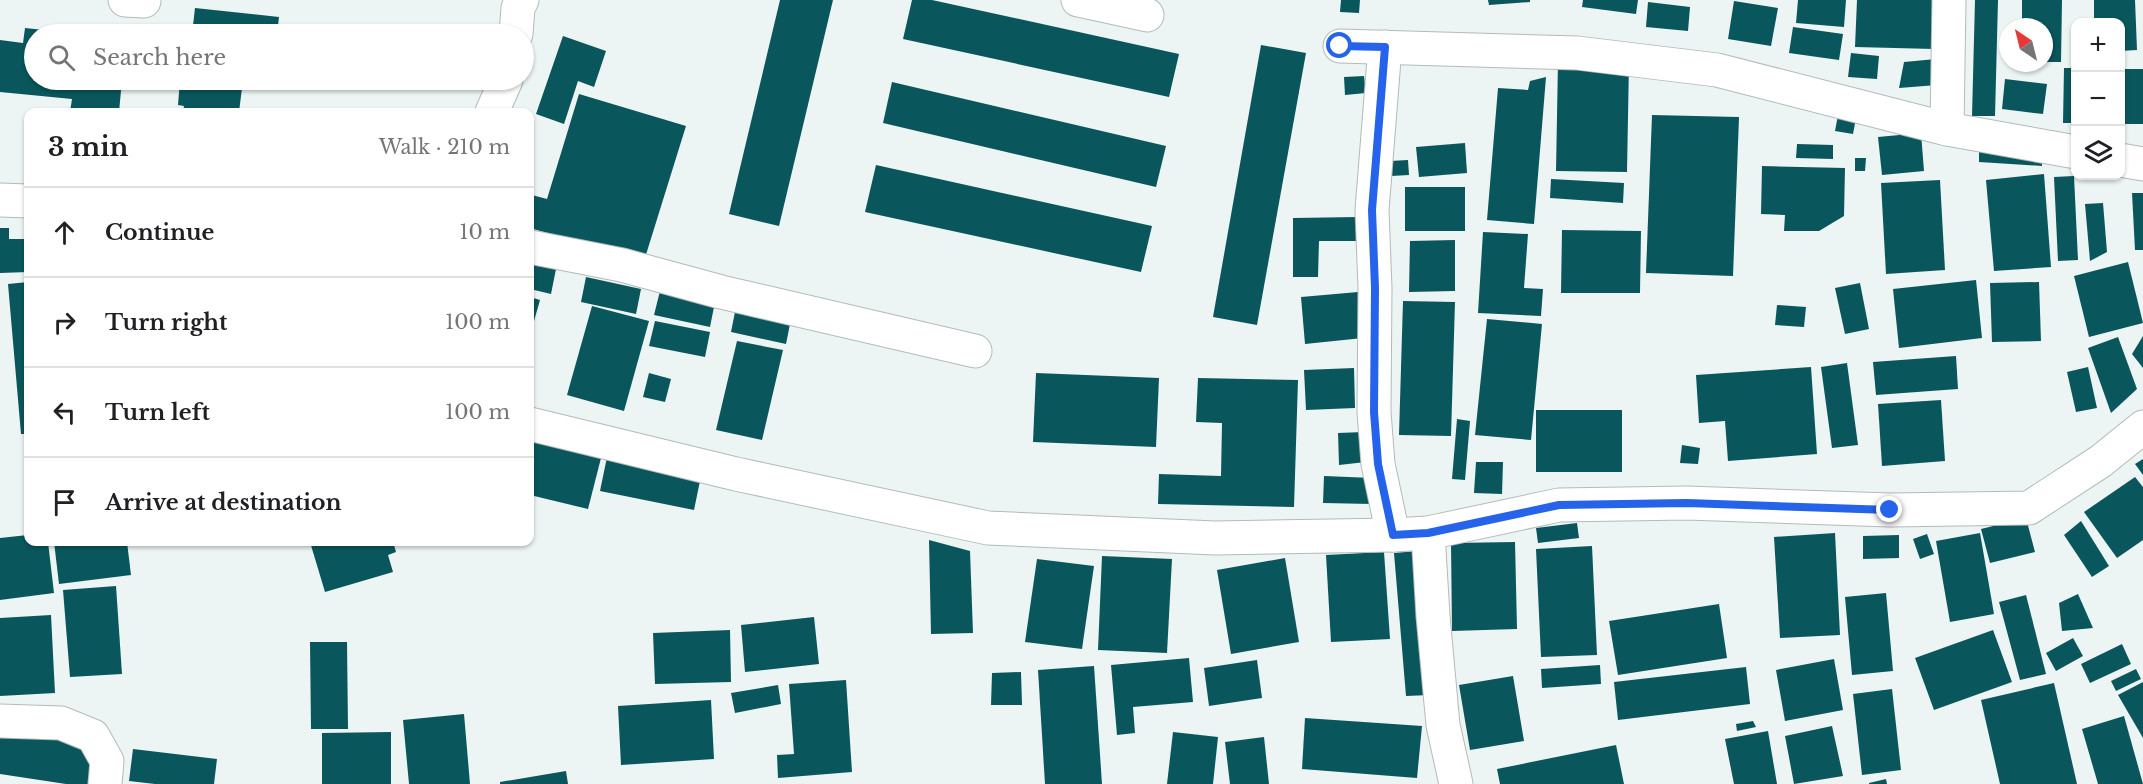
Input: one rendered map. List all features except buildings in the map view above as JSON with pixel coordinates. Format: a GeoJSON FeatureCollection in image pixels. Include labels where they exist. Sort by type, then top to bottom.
{"type":"FeatureCollection","features":[{"type":"Feature","properties":{"kind":"street"},"geometry":{"type":"LineString","coordinates":[[517,24],[518,8],[522,0]]}},
{"type":"Feature","properties":{"kind":"street"},"geometry":{"type":"LineString","coordinates":[[1078,0],[1147,15]]}},
{"type":"Feature","properties":{"kind":"street"},"geometry":{"type":"LineString","coordinates":[[1947,129],[1949,0]]}},
{"type":"Feature","properties":{"kind":"street"},"geometry":{"type":"LineString","coordinates":[[1340,46],[1577,52],[1717,70],[1947,129],[2071,151]]}},
{"type":"Feature","properties":{"kind":"street"},"geometry":{"type":"LineString","coordinates":[[1385,47],[1372,210],[1375,288],[1374,412],[1378,464],[1393,535]]}},
{"type":"Feature","properties":{"kind":"street"},"geometry":{"type":"LineString","coordinates":[[494,108],[502,90]]}},
{"type":"Feature","properties":{"kind":"street"},"geometry":{"type":"LineString","coordinates":[[2125,161],[2143,164]]}},
{"type":"Feature","properties":{"kind":"street"},"geometry":{"type":"LineString","coordinates":[[0,200],[24,201]]}},
{"type":"Feature","properties":{"kind":"street"},"geometry":{"type":"LineString","coordinates":[[534,248],[622,266],[721,292],[975,351]]}},
{"type":"Feature","properties":{"kind":"street"},"geometry":{"type":"LineString","coordinates":[[534,425],[736,474],[988,528],[1215,537],[1428,533],[1559,505],[1687,503],[1890,510],[2029,508],[2101,461],[2143,427]]}},
{"type":"Feature","properties":{"kind":"street"},"geometry":{"type":"LineString","coordinates":[[1428,533],[1443,724],[1456,784]]}},
{"type":"Feature","properties":{"kind":"street"},"geometry":{"type":"LineString","coordinates":[[0,721],[62,723],[93,736],[107,761],[105,784]]}},
{"type":"Feature","properties":{"kind":"route"},"geometry":{"type":"LineString","coordinates":[[1340,46],[1385,47],[1372,210],[1375,288],[1374,412],[1378,464],[1393,535],[1428,533],[1559,505],[1687,503],[1890,510]]}}]}
